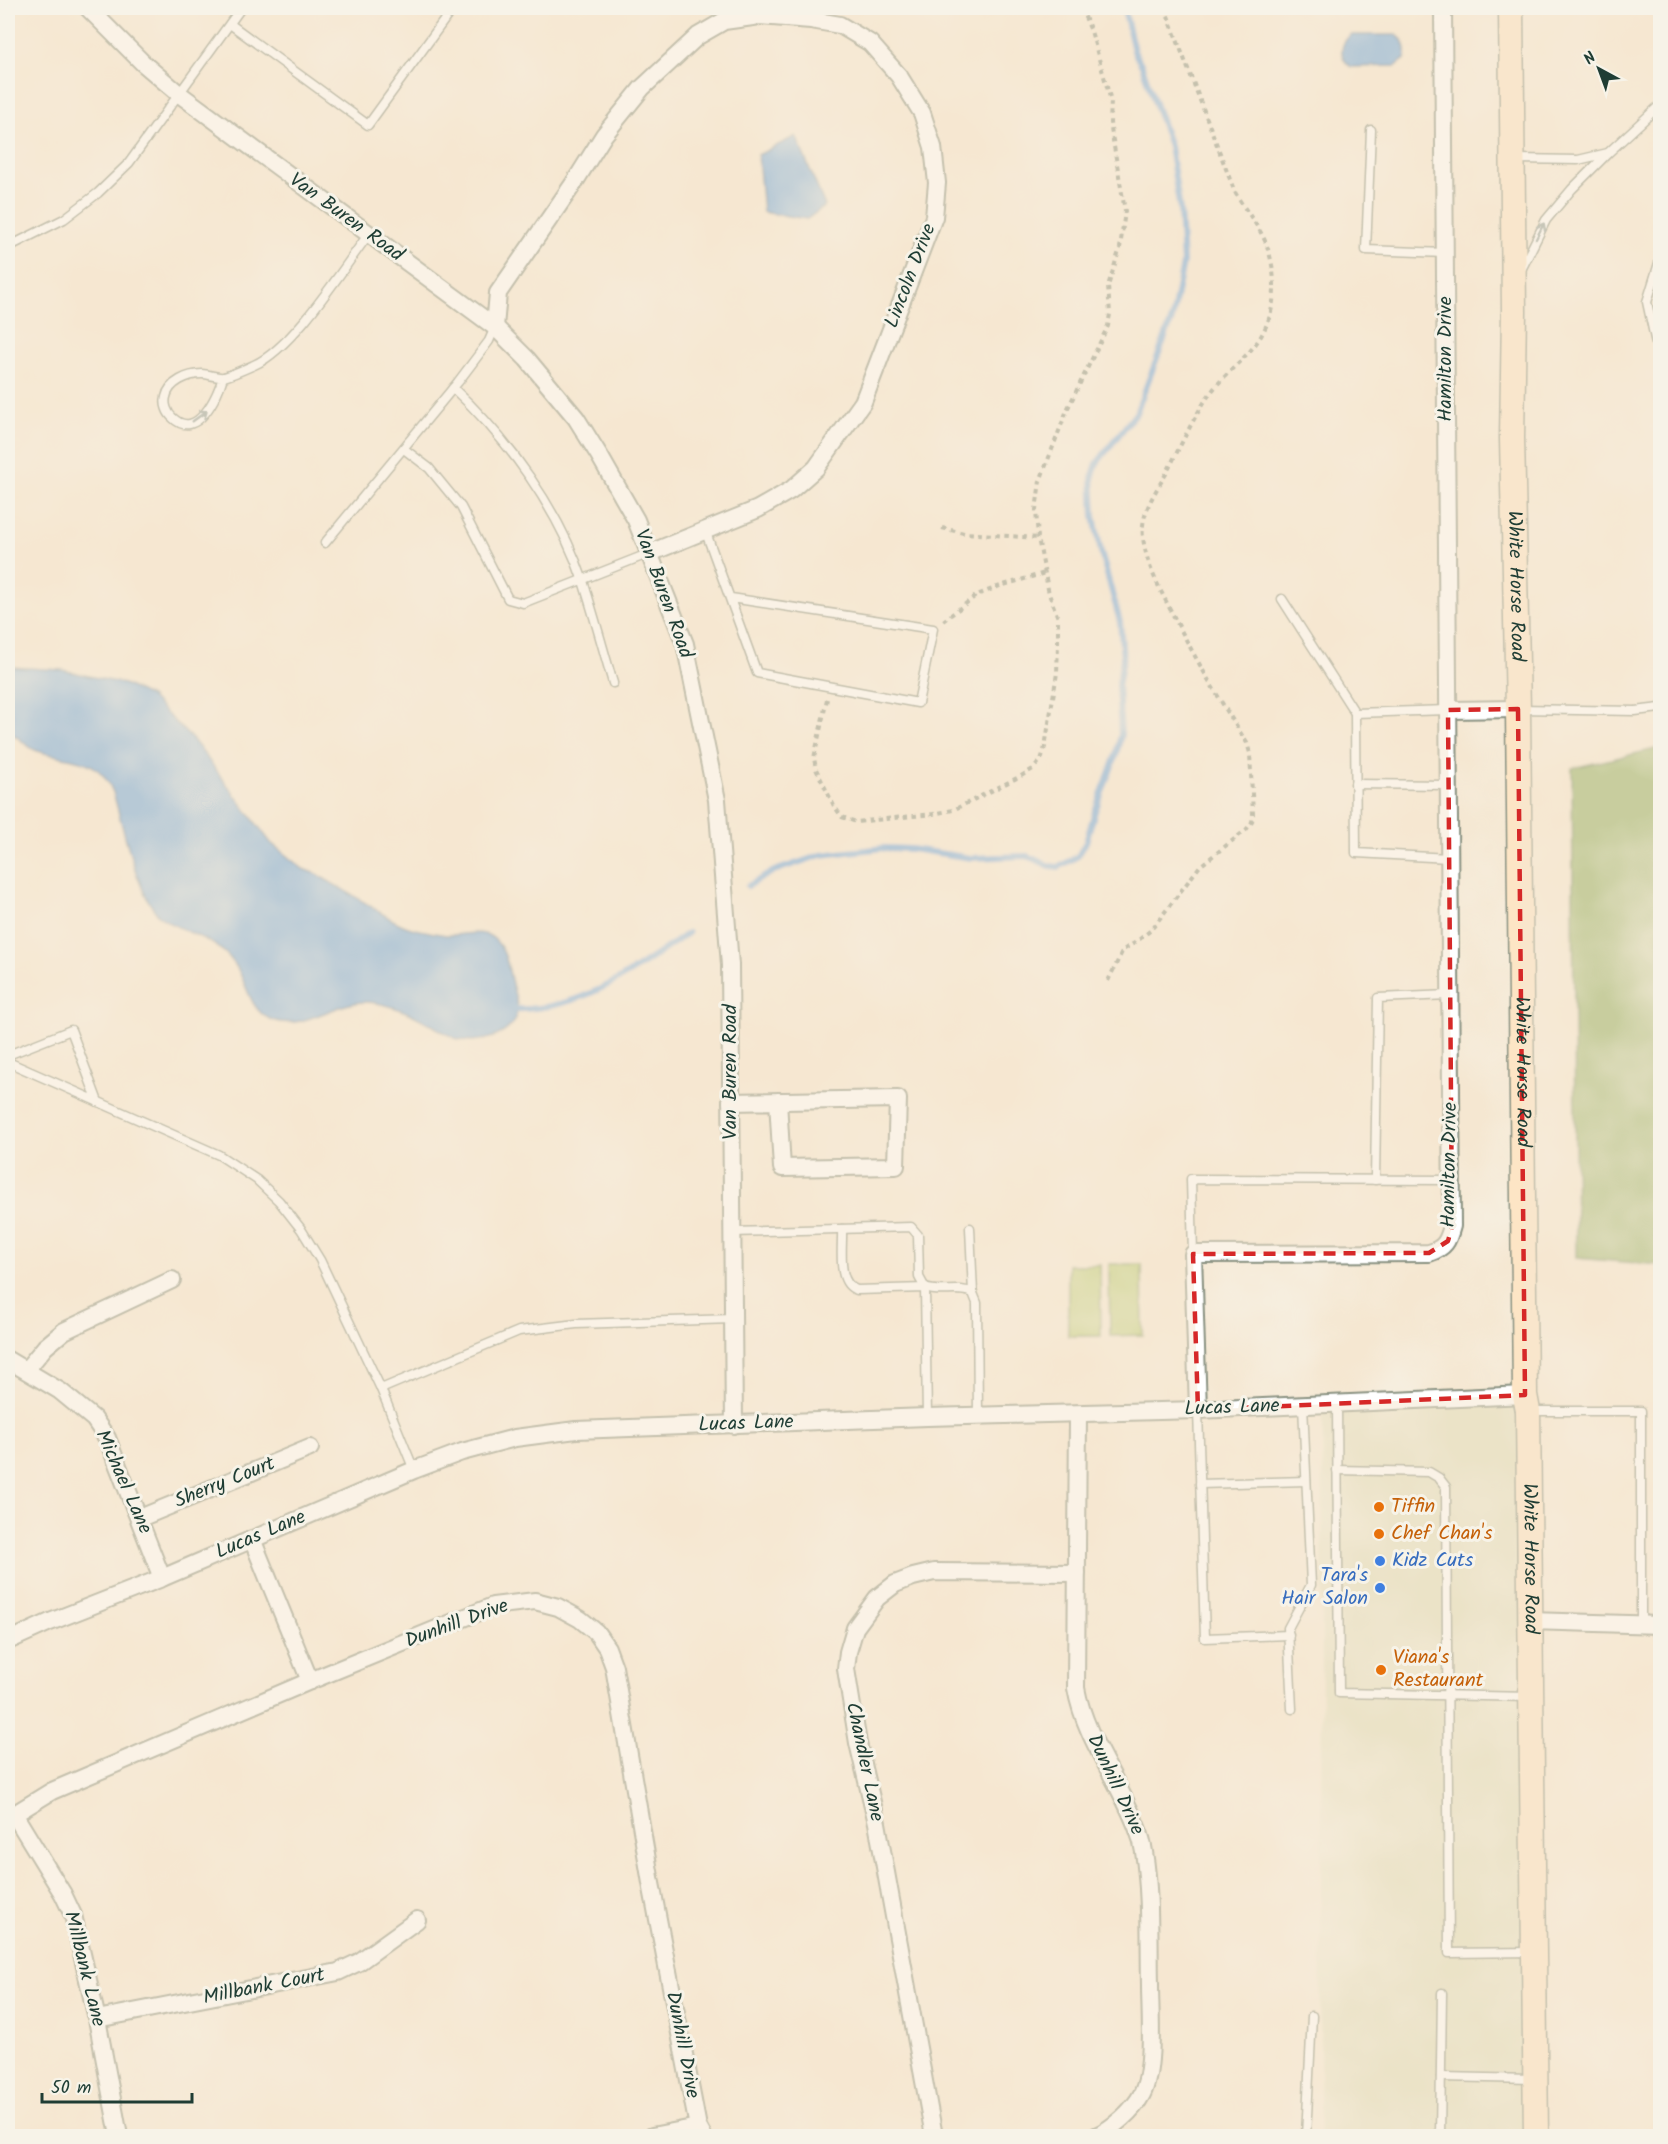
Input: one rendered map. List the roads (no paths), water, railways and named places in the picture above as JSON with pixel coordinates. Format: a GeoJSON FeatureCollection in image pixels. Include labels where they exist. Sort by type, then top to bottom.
{"type":"FeatureCollection","features":[{"type":"Feature","properties":{"kind":"main road","name":"White Horse Road"},"geometry":{"type":"LineString","coordinates":[[1511,8],[1514,284],[1512,438],[1518,709],[1536,2136]]}},
{"type":"Feature","properties":{"kind":"street","name":"Van Buren Road"},"geometry":{"type":"LineString","coordinates":[[88,8],[144,64],[178,93],[495,327],[527,359],[576,418],[636,520],[685,644],[717,800],[730,964],[734,1425]]}},
{"type":"Feature","properties":{"kind":"street","name":"Hamilton Drive"},"geometry":{"type":"LineString","coordinates":[[1193,1254],[1429,1253],[1441,1249],[1448,1241],[1452,1226],[1443,8]]}},
{"type":"Feature","properties":{"kind":"street","name":"Lincoln Drive"},"geometry":{"type":"LineString","coordinates":[[495,327],[498,293],[574,183],[604,135],[642,88],[698,36],[724,21],[760,16],[840,25],[870,43],[899,76],[922,113],[933,147],[937,183],[934,217],[863,402],[816,468],[785,494],[758,508],[650,552]]}},
{"type":"Feature","properties":{"kind":"street"},"geometry":{"type":"LineString","coordinates":[[1448,710],[1518,709]]}},
{"type":"Feature","properties":{"kind":"street"},"geometry":{"type":"LineString","coordinates":[[731,1102],[778,1101],[898,1099],[896,1166],[782,1168],[778,1101]]}},
{"type":"Feature","properties":{"kind":"street"},"geometry":{"type":"LineString","coordinates":[[1193,1254],[1198,1410]]}},
{"type":"Feature","properties":{"kind":"street"},"geometry":{"type":"LineString","coordinates":[[26,1370],[45,1347],[64,1331],[172,1280]]}},
{"type":"Feature","properties":{"kind":"street","name":"Michael Lane"},"geometry":{"type":"LineString","coordinates":[[8,1360],[60,1391],[94,1419],[107,1438],[162,1578]]}},
{"type":"Feature","properties":{"kind":"street","name":"Lucas Lane"},"geometry":{"type":"LineString","coordinates":[[8,1641],[414,1470],[462,1452],[525,1437],[576,1430],[927,1417],[1337,1404],[1526,1402]]}},
{"type":"Feature","properties":{"kind":"street","name":"Dunhill Drive"},"geometry":{"type":"LineString","coordinates":[[1078,1414],[1076,1678],[1079,1704],[1138,1828],[1144,1849],[1149,1921],[1150,2047],[1148,2073],[1143,2093],[1130,2111],[1106,2131],[1096,2136]]}},
{"type":"Feature","properties":{"kind":"street","name":"Sherry Court"},"geometry":{"type":"LineString","coordinates":[[140,1518],[310,1448]]}},
{"type":"Feature","properties":{"kind":"street"},"geometry":{"type":"LineString","coordinates":[[252,1539],[310,1681]]}},
{"type":"Feature","properties":{"kind":"street","name":"Chandler Lane"},"geometry":{"type":"LineString","coordinates":[[934,2136],[877,1823],[858,1743],[846,1669],[848,1652],[855,1628],[877,1598],[895,1584],[913,1577],[934,1572],[1077,1573]]}},
{"type":"Feature","properties":{"kind":"street","name":"Dunhill Drive"},"geometry":{"type":"LineString","coordinates":[[11,1816],[52,1791],[493,1606],[535,1601],[558,1607],[580,1619],[596,1632],[607,1648],[614,1667],[651,1883],[700,2132]]}},
{"type":"Feature","properties":{"kind":"street"},"geometry":{"type":"LineString","coordinates":[[1530,1621],[1660,1625]]}},
{"type":"Feature","properties":{"kind":"street","name":"Millbank Lane"},"geometry":{"type":"LineString","coordinates":[[11,1816],[63,1894],[73,1916],[97,2019],[119,2136]]}},
{"type":"Feature","properties":{"kind":"street","name":"Millbank Court"},"geometry":{"type":"LineString","coordinates":[[97,2019],[338,1972],[359,1962],[417,1920]]}},
{"type":"Feature","properties":{"kind":"street"},"geometry":{"type":"LineString","coordinates":[[652,2136],[700,2132]]}},
{"type":"Feature","properties":{"kind":"lane"},"geometry":{"type":"LineString","coordinates":[[8,248],[64,219],[98,193],[129,163],[241,8]]}},
{"type":"Feature","properties":{"kind":"lane"},"geometry":{"type":"LineString","coordinates":[[230,24],[368,125],[453,8]]}},
{"type":"Feature","properties":{"kind":"lane"},"geometry":{"type":"LineString","coordinates":[[1514,284],[1546,220],[1572,189],[1660,105]]}},
{"type":"Feature","properties":{"kind":"lane"},"geometry":{"type":"LineString","coordinates":[[1371,130],[1366,250],[1445,253]]}},
{"type":"Feature","properties":{"kind":"lane"},"geometry":{"type":"LineString","coordinates":[[1512,159],[1578,160],[1608,153]]}},
{"type":"Feature","properties":{"kind":"lane"},"geometry":{"type":"LineString","coordinates":[[223,377],[210,409],[191,423],[182,423],[173,418],[166,408],[169,389],[179,380],[201,374],[223,377],[269,357],[312,312],[368,235]]}},
{"type":"Feature","properties":{"kind":"lane"},"geometry":{"type":"LineString","coordinates":[[1660,260],[1647,302],[1660,362]]}},
{"type":"Feature","properties":{"kind":"lane"},"geometry":{"type":"LineString","coordinates":[[325,543],[453,388],[489,341],[495,327]]}},
{"type":"Feature","properties":{"kind":"lane"},"geometry":{"type":"LineString","coordinates":[[453,388],[502,440],[531,479],[561,533],[582,579],[613,683]]}},
{"type":"Feature","properties":{"kind":"lane"},"geometry":{"type":"LineString","coordinates":[[404,449],[429,468],[461,507],[508,598],[523,603],[650,552]]}},
{"type":"Feature","properties":{"kind":"lane"},"geometry":{"type":"LineString","coordinates":[[705,530],[757,673],[918,703],[933,629],[731,598]]}},
{"type":"Feature","properties":{"kind":"lane"},"geometry":{"type":"LineString","coordinates":[[1282,599],[1355,713],[1356,853],[1449,858]]}},
{"type":"Feature","properties":{"kind":"lane"},"geometry":{"type":"LineString","coordinates":[[1518,709],[1635,711],[1660,708]]}},
{"type":"Feature","properties":{"kind":"lane"},"geometry":{"type":"LineString","coordinates":[[1355,713],[1448,710]]}},
{"type":"Feature","properties":{"kind":"lane"},"geometry":{"type":"LineString","coordinates":[[1355,784],[1448,785]]}},
{"type":"Feature","properties":{"kind":"lane"},"geometry":{"type":"LineString","coordinates":[[1375,1180],[1378,998],[1450,995]]}},
{"type":"Feature","properties":{"kind":"lane"},"geometry":{"type":"LineString","coordinates":[[8,1055],[71,1030],[98,1102]]}},
{"type":"Feature","properties":{"kind":"lane"},"geometry":{"type":"LineString","coordinates":[[8,1062],[219,1155],[257,1180],[279,1201],[301,1229],[320,1260],[381,1389],[414,1470]]}},
{"type":"Feature","properties":{"kind":"lane"},"geometry":{"type":"LineString","coordinates":[[1193,1254],[1191,1179],[1452,1180]]}},
{"type":"Feature","properties":{"kind":"lane"},"geometry":{"type":"LineString","coordinates":[[732,1232],[911,1227],[918,1235],[919,1277],[925,1288],[927,1417]]}},
{"type":"Feature","properties":{"kind":"lane"},"geometry":{"type":"LineString","coordinates":[[970,1228],[973,1293],[977,1303],[978,1417]]}},
{"type":"Feature","properties":{"kind":"lane"},"geometry":{"type":"LineString","coordinates":[[842,1229],[843,1273],[850,1288],[857,1290],[965,1289],[973,1293]]}},
{"type":"Feature","properties":{"kind":"lane"},"geometry":{"type":"LineString","coordinates":[[381,1389],[519,1331],[576,1323],[733,1319]]}},
{"type":"Feature","properties":{"kind":"lane"},"geometry":{"type":"LineString","coordinates":[[1526,1402],[1641,1411],[1641,1625]]}},
{"type":"Feature","properties":{"kind":"lane"},"geometry":{"type":"LineString","coordinates":[[1337,1404],[1339,1693],[1531,1697]]}},
{"type":"Feature","properties":{"kind":"lane"},"geometry":{"type":"LineString","coordinates":[[1292,1709],[1288,1628],[1311,1585],[1303,1405]]}},
{"type":"Feature","properties":{"kind":"lane"},"geometry":{"type":"LineString","coordinates":[[1198,1410],[1205,1638],[1289,1635]]}},
{"type":"Feature","properties":{"kind":"lane"},"geometry":{"type":"LineString","coordinates":[[1337,1470],[1429,1472],[1443,1482],[1446,1488],[1449,1953],[1534,1952]]}},
{"type":"Feature","properties":{"kind":"lane"},"geometry":{"type":"LineString","coordinates":[[1200,1484],[1306,1481]]}},
{"type":"Feature","properties":{"kind":"lane"},"geometry":{"type":"LineString","coordinates":[[1440,2136],[1442,1993]]}},
{"type":"Feature","properties":{"kind":"lane"},"geometry":{"type":"LineString","coordinates":[[1306,2136],[1312,2016]]}},
{"type":"Feature","properties":{"kind":"lane"},"geometry":{"type":"LineString","coordinates":[[1441,2077],[1536,2080]]}},
{"type":"Feature","properties":{"kind":"water"},"geometry":{"type":"Polygon","coordinates":[[[1351,35],[1396,35],[1405,45],[1405,59],[1396,66],[1351,67],[1344,59],[1342,51],[1344,43],[1351,35]]]}},
{"type":"Feature","properties":{"kind":"water"},"geometry":{"type":"Polygon","coordinates":[[[796,136],[825,206],[807,219],[763,212],[758,155],[796,136]]]}},
{"type":"Feature","properties":{"kind":"water"},"geometry":{"type":"Polygon","coordinates":[[[8,667],[62,670],[124,684],[150,697],[194,741],[271,843],[303,869],[316,874],[402,925],[446,935],[484,934],[494,939],[504,954],[508,966],[516,1001],[517,1011],[514,1020],[503,1033],[494,1037],[466,1040],[447,1034],[400,1009],[366,1002],[342,1006],[306,1020],[282,1022],[270,1019],[252,1001],[238,970],[227,955],[210,942],[171,924],[153,909],[138,878],[113,792],[99,771],[80,761],[35,750],[8,733],[8,667]]]}},
{"type":"Feature","properties":{"kind":"waterway"},"geometry":{"type":"LineString","coordinates":[[748,886],[774,871],[821,855],[884,848],[911,849],[971,858],[1027,856],[1050,866],[1059,867],[1078,856],[1086,842],[1121,734],[1118,686],[1123,659],[1120,622],[1094,516],[1092,478],[1097,463],[1136,413],[1172,319],[1183,263],[1180,210],[1170,146],[1142,66],[1134,51],[1124,8]]}},
{"type":"Feature","properties":{"kind":"waterway"},"geometry":{"type":"LineString","coordinates":[[511,1009],[560,1004],[583,996],[626,975],[688,933]]}},
{"type":"Feature","properties":{"kind":"place","name":"Tiffin"},"geometry":{"type":"Point","coordinates":[1379,1507]}},
{"type":"Feature","properties":{"kind":"place","name":"Chef Chan's"},"geometry":{"type":"Point","coordinates":[1379,1534]}},
{"type":"Feature","properties":{"kind":"place","name":"Kidz Cuts"},"geometry":{"type":"Point","coordinates":[1380,1561]}},
{"type":"Feature","properties":{"kind":"place","name":"Tara's Hair Salon"},"geometry":{"type":"Point","coordinates":[1380,1588]}},
{"type":"Feature","properties":{"kind":"place","name":"Viana's Restaurant"},"geometry":{"type":"Point","coordinates":[1381,1670]}}]}
